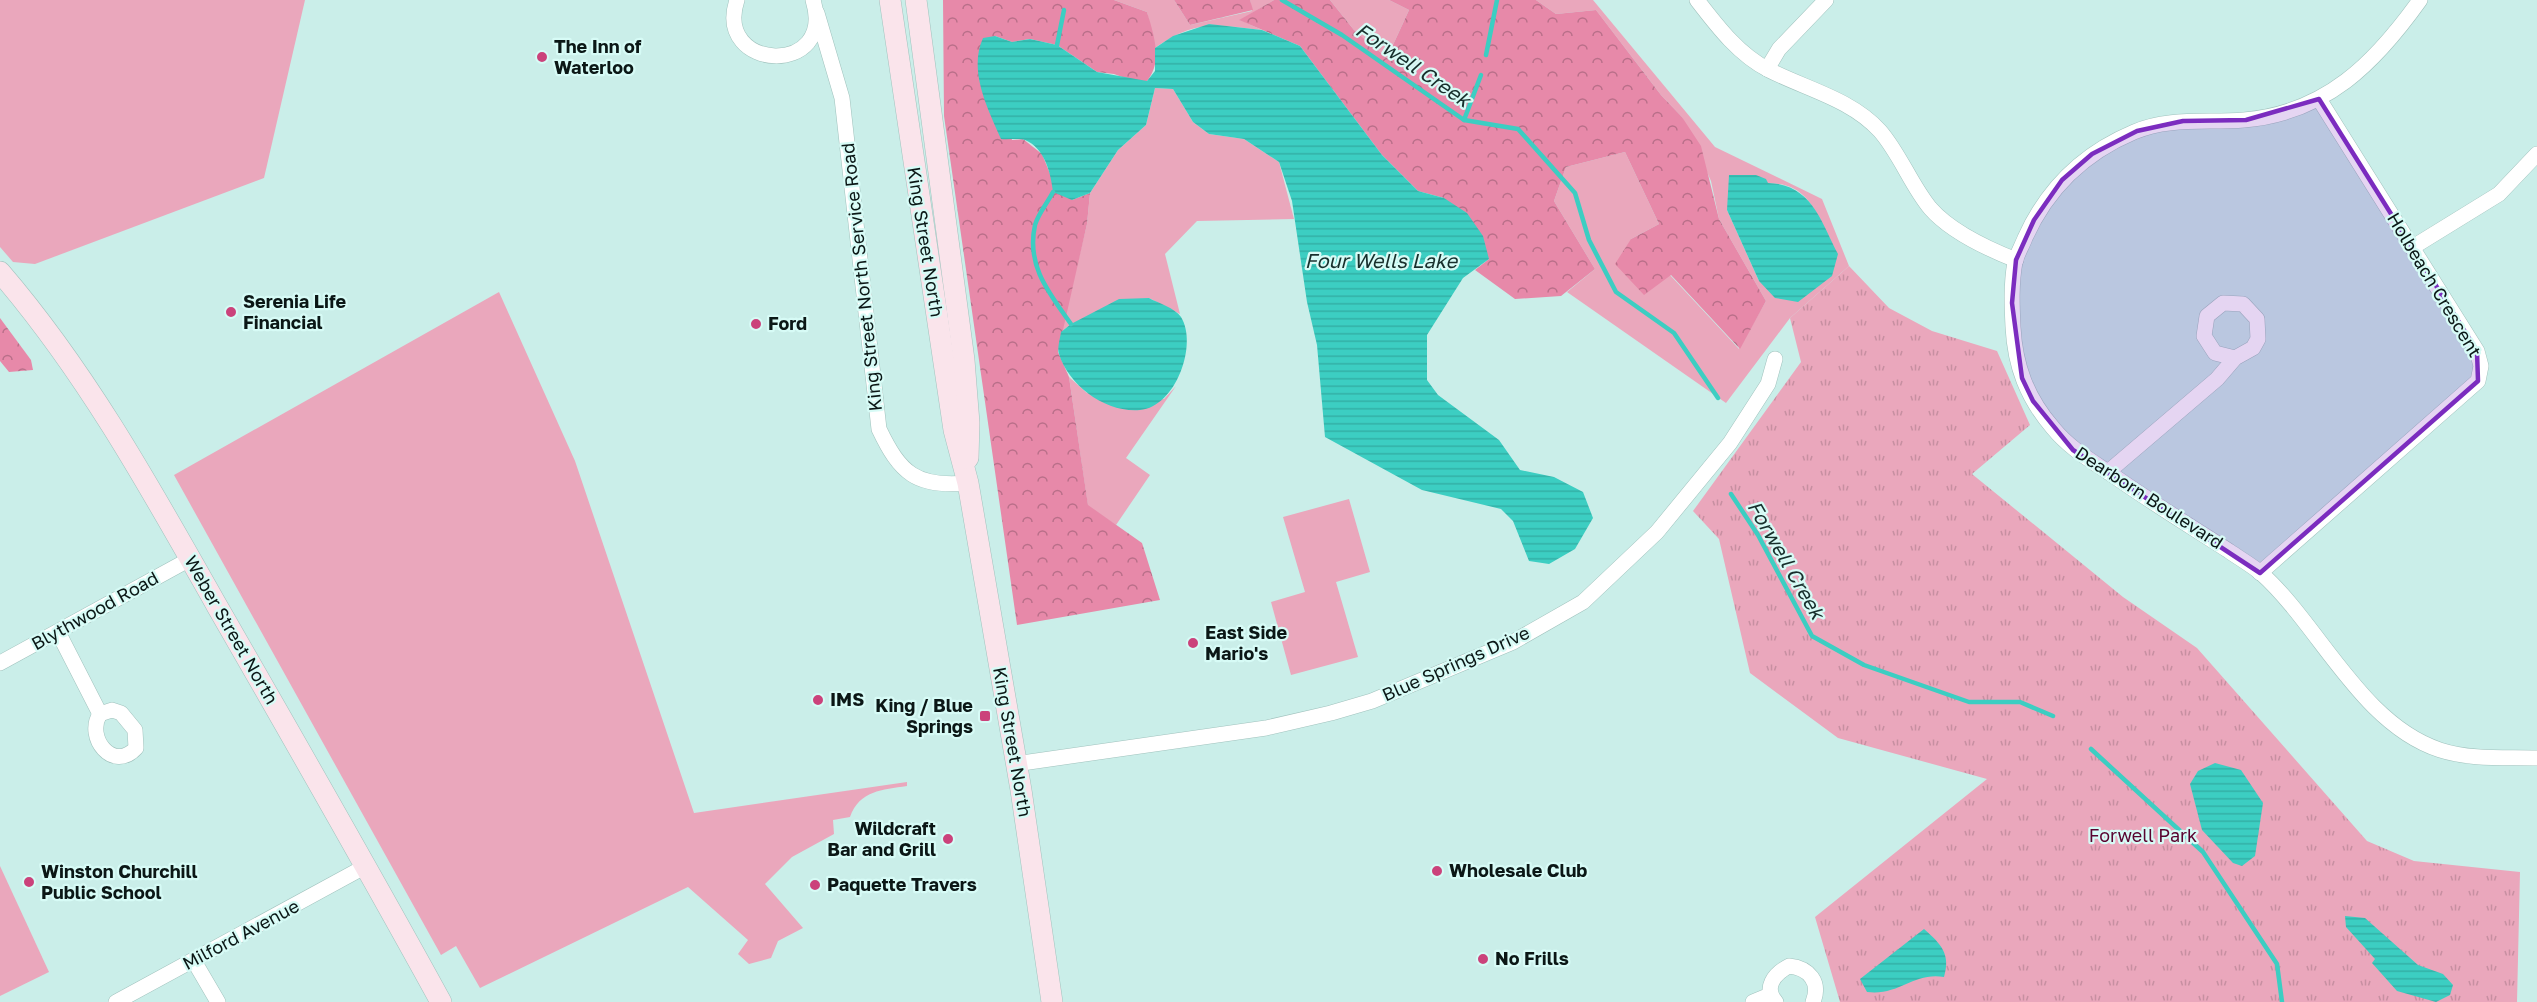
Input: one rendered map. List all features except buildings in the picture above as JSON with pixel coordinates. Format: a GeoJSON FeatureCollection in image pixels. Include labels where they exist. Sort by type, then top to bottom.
{"type":"FeatureCollection","features":[{"type":"Feature","properties":{"kind":"main road","name":"King Street North"},"geometry":{"type":"LineString","coordinates":[[890,0],[954,430],[968,483],[1052,1002]]}},
{"type":"Feature","properties":{"kind":"main road","name":"King Street North"},"geometry":{"type":"LineString","coordinates":[[915,0],[964,360],[969,423],[968,483]]}},
{"type":"Feature","properties":{"kind":"main road","name":"Weber Street North"},"geometry":{"type":"LineString","coordinates":[[0,272],[88,389],[190,559],[441,1002]]}},
{"type":"Feature","properties":{"kind":"street","name":"King Street North Service Road"},"geometry":{"type":"LineString","coordinates":[[737,0],[734,24],[739,37],[759,54],[773,57],[787,56],[800,49],[816,28],[815,7]]}},
{"type":"Feature","properties":{"kind":"street"},"geometry":{"type":"LineString","coordinates":[[1697,0],[1736,47],[1767,69],[1820,91],[1853,110],[1880,131],[1931,209],[1982,247],[2016,260]]}},
{"type":"Feature","properties":{"kind":"street"},"geometry":{"type":"LineString","coordinates":[[1767,69],[1779,49],[1826,0]]}},
{"type":"Feature","properties":{"kind":"street","name":"Dearborn Boulevard"},"geometry":{"type":"LineString","coordinates":[[2420,0],[2380,53],[2357,74],[2319,99],[2285,112],[2246,120],[2183,121],[2137,130],[2092,154],[2062,180],[2034,220],[2016,260],[2012,303],[2015,353],[2022,378],[2033,401],[2073,450],[2260,573],[2382,714],[2409,735],[2438,749],[2466,756],[2537,758]]}},
{"type":"Feature","properties":{"kind":"street","name":"King Street North Service Road"},"geometry":{"type":"LineString","coordinates":[[815,7],[842,98],[879,429],[892,457],[909,474],[932,484],[968,483]]}},
{"type":"Feature","properties":{"kind":"street","name":"Holbeach Crescent"},"geometry":{"type":"LineString","coordinates":[[2260,573],[2478,381],[2481,366],[2478,351],[2319,99]]}},
{"type":"Feature","properties":{"kind":"street"},"geometry":{"type":"LineString","coordinates":[[2413,247],[2499,194],[2537,154]]}},
{"type":"Feature","properties":{"kind":"street"},"geometry":{"type":"LineString","coordinates":[[2108,472],[2217,379],[2235,358]]}},
{"type":"Feature","properties":{"kind":"street","name":"Blue Springs Drive"},"geometry":{"type":"LineString","coordinates":[[1015,764],[1266,728],[1321,715],[1372,701],[1514,642],[1583,602],[1657,532],[1730,443],[1768,384],[1776,359]]}},
{"type":"Feature","properties":{"kind":"street","name":"Blythwood Road"},"geometry":{"type":"LineString","coordinates":[[0,663],[190,559]]}},
{"type":"Feature","properties":{"kind":"street"},"geometry":{"type":"LineString","coordinates":[[58,633],[100,714]]}},
{"type":"Feature","properties":{"kind":"street","name":"Milford Avenue"},"geometry":{"type":"LineString","coordinates":[[116,1002],[366,866]]}},
{"type":"Feature","properties":{"kind":"street"},"geometry":{"type":"LineString","coordinates":[[194,961],[218,1002]]}},
{"type":"Feature","properties":{"kind":"street"},"geometry":{"type":"LineString","coordinates":[[1753,1002],[1773,998],[1773,979],[1789,966],[1808,972],[1815,980],[1816,991],[1813,1002]]}},
{"type":"Feature","properties":{"kind":"highlighted area"},"geometry":{"type":"Polygon","coordinates":[[[2319,99],[2477,351],[2478,381],[2260,573],[2073,450],[2033,401],[2022,378],[2012,303],[2016,260],[2034,220],[2062,180],[2092,154],[2137,131],[2183,121],[2246,120],[2319,99]]]}},
{"type":"Feature","properties":{"kind":"green space"},"geometry":{"type":"Polygon","coordinates":[[[0,0],[305,0],[264,178],[35,264],[13,262],[0,247],[0,0]]]}},
{"type":"Feature","properties":{"kind":"green space"},"geometry":{"type":"Polygon","coordinates":[[[943,0],[1114,0],[1147,12],[1156,57],[1152,74],[1147,81],[1136,82],[1114,74],[1097,72],[1057,45],[1030,39],[1012,42],[995,36],[1012,140],[1023,139],[1042,154],[1051,176],[1072,200],[1090,193],[1087,224],[1058,352],[1069,377],[1088,505],[1142,543],[1160,600],[1017,625],[944,116],[943,0]]]}},
{"type":"Feature","properties":{"kind":"green space"},"geometry":{"type":"Polygon","coordinates":[[[1114,0],[1174,0],[1190,25],[1252,11],[1250,0],[1274,0],[1240,20],[1262,30],[1206,26],[1183,32],[1155,48],[1147,12],[1114,0]]]}},
{"type":"Feature","properties":{"kind":"green space"},"geometry":{"type":"Polygon","coordinates":[[[1174,0],[1250,0],[1253,10],[1190,25],[1174,0]]]}},
{"type":"Feature","properties":{"kind":"green space"},"geometry":{"type":"Polygon","coordinates":[[[1274,0],[1330,0],[1354,30],[1387,58],[1409,10],[1389,0],[1536,0],[1556,14],[1596,10],[1661,95],[1682,117],[1701,146],[1719,219],[1766,301],[1740,349],[1671,275],[1644,295],[1615,264],[1631,239],[1659,224],[1625,152],[1566,167],[1554,201],[1595,269],[1561,296],[1515,299],[1475,270],[1489,259],[1444,198],[1418,191],[1382,155],[1300,46],[1239,20],[1274,0]]]}},
{"type":"Feature","properties":{"kind":"green space"},"geometry":{"type":"Polygon","coordinates":[[[1330,0],[1389,0],[1409,10],[1387,58],[1354,30],[1330,0]]]}},
{"type":"Feature","properties":{"kind":"green space"},"geometry":{"type":"Polygon","coordinates":[[[1536,0],[1593,0],[1715,147],[1822,199],[1849,266],[1790,318],[1726,403],[1567,292],[1595,269],[1554,201],[1566,167],[1625,152],[1659,224],[1631,239],[1670,275],[1739,349],[1766,301],[1719,219],[1711,181],[1682,117],[1661,95],[1596,10],[1556,14],[1536,0]],[[1768,183],[1727,210],[1759,281],[1823,226],[1814,208],[1803,195],[1789,186],[1768,183]]]}},
{"type":"Feature","properties":{"kind":"green space"},"geometry":{"type":"Polygon","coordinates":[[[1155,88],[1173,89],[1193,122],[1209,134],[1244,139],[1279,162],[1294,219],[1197,221],[1165,254],[1180,314],[1149,298],[1071,324],[1061,332],[1087,224],[1090,193],[1118,150],[1146,125],[1155,88]]]}},
{"type":"Feature","properties":{"kind":"green space","name":"Forwell Park"},"geometry":{"type":"Polygon","coordinates":[[[1849,266],[1889,308],[1932,331],[1997,351],[2030,425],[1972,474],[2123,597],[2197,648],[2367,841],[2414,861],[2520,872],[2517,1002],[1840,1002],[1815,917],[1987,779],[1838,738],[1750,673],[1719,539],[1693,511],[1801,362],[1790,318],[1849,266]]]}},
{"type":"Feature","properties":{"kind":"green space"},"geometry":{"type":"Polygon","coordinates":[[[499,292],[575,461],[694,813],[907,782],[907,786],[881,790],[866,796],[854,808],[850,817],[833,820],[834,834],[792,857],[765,884],[803,928],[778,941],[771,958],[749,964],[738,954],[748,940],[688,887],[480,988],[456,946],[441,955],[174,475],[499,292]]]}},
{"type":"Feature","properties":{"kind":"green space"},"geometry":{"type":"Polygon","coordinates":[[[0,318],[31,360],[33,370],[9,372],[0,361],[0,318]]]}},
{"type":"Feature","properties":{"kind":"green space"},"geometry":{"type":"Polygon","coordinates":[[[1069,377],[1087,393],[1164,399],[1176,386],[1126,458],[1150,475],[1116,525],[1088,506],[1069,377]]]}},
{"type":"Feature","properties":{"kind":"green space"},"geometry":{"type":"Polygon","coordinates":[[[1349,499],[1370,572],[1336,582],[1358,657],[1291,675],[1271,602],[1305,592],[1283,517],[1349,499]]]}},
{"type":"Feature","properties":{"kind":"green space"},"geometry":{"type":"Polygon","coordinates":[[[0,866],[49,972],[0,996],[0,866]]]}},
{"type":"Feature","properties":{"kind":"water","name":"Four Wells Lake"},"geometry":{"type":"Polygon","coordinates":[[[1209,24],[1262,30],[1300,46],[1382,155],[1418,191],[1444,198],[1467,213],[1483,236],[1489,259],[1463,278],[1427,335],[1427,380],[1438,395],[1499,440],[1520,470],[1554,477],[1583,492],[1593,518],[1575,549],[1549,564],[1529,561],[1513,521],[1501,509],[1422,490],[1325,437],[1317,345],[1307,302],[1292,201],[1279,162],[1244,139],[1209,134],[1193,122],[1173,89],[1155,88],[1146,125],[1118,150],[1090,193],[1072,200],[1053,192],[1046,162],[1038,149],[1023,139],[1001,139],[986,103],[979,77],[979,51],[983,38],[995,36],[1012,42],[1030,39],[1057,45],[1097,72],[1147,81],[1155,71],[1155,48],[1173,36],[1209,24]]]}},
{"type":"Feature","properties":{"kind":"water"},"geometry":{"type":"Polygon","coordinates":[[[1729,175],[1756,175],[1766,179],[1768,183],[1783,185],[1795,190],[1805,197],[1820,218],[1838,254],[1832,276],[1798,302],[1775,298],[1759,281],[1727,210],[1729,175]]]}},
{"type":"Feature","properties":{"kind":"water"},"geometry":{"type":"Polygon","coordinates":[[[1149,298],[1171,308],[1181,317],[1186,329],[1185,358],[1173,386],[1164,398],[1153,406],[1140,410],[1114,407],[1090,395],[1071,377],[1059,354],[1061,332],[1071,324],[1119,299],[1149,298]]]}},
{"type":"Feature","properties":{"kind":"water"},"geometry":{"type":"Polygon","coordinates":[[[2215,763],[2241,770],[2263,803],[2255,856],[2242,866],[2233,863],[2202,830],[2190,784],[2198,771],[2215,763]]]}},
{"type":"Feature","properties":{"kind":"water"},"geometry":{"type":"Polygon","coordinates":[[[2345,916],[2365,918],[2418,965],[2443,974],[2453,985],[2450,995],[2436,1002],[2397,991],[2372,963],[2375,959],[2346,927],[2345,916]]]}},
{"type":"Feature","properties":{"kind":"water"},"geometry":{"type":"Polygon","coordinates":[[[1924,929],[1943,950],[1946,962],[1944,977],[1924,978],[1889,991],[1867,992],[1860,979],[1924,929]]]}},
{"type":"Feature","properties":{"kind":"waterway","name":"Forwell Creek"},"geometry":{"type":"LineString","coordinates":[[1282,0],[1342,35],[1464,120],[1518,129],[1575,193],[1589,240],[1616,292],[1674,333],[1718,398]]}},
{"type":"Feature","properties":{"kind":"waterway"},"geometry":{"type":"LineString","coordinates":[[1486,55],[1497,0]]}},
{"type":"Feature","properties":{"kind":"waterway"},"geometry":{"type":"LineString","coordinates":[[1057,45],[1064,10]]}},
{"type":"Feature","properties":{"kind":"waterway"},"geometry":{"type":"LineString","coordinates":[[1464,120],[1481,75]]}},
{"type":"Feature","properties":{"kind":"waterway"},"geometry":{"type":"LineString","coordinates":[[1053,192],[1035,225],[1034,253],[1041,278],[1071,324]]}},
{"type":"Feature","properties":{"kind":"waterway","name":"Forwell Creek"},"geometry":{"type":"LineString","coordinates":[[1731,494],[1758,535],[1812,636],[1864,665],[1969,702],[2020,702],[2053,716]]}},
{"type":"Feature","properties":{"kind":"waterway","name":"Forwell Creek"},"geometry":{"type":"LineString","coordinates":[[2091,749],[2203,852],[2277,964],[2282,1002]]}},
{"type":"Feature","properties":{"kind":"place","name":"The Inn of Waterloo"},"geometry":{"type":"Point","coordinates":[542,57]}},
{"type":"Feature","properties":{"kind":"place","name":"Serenia Life Financial"},"geometry":{"type":"Point","coordinates":[231,312]}},
{"type":"Feature","properties":{"kind":"place","name":"Ford"},"geometry":{"type":"Point","coordinates":[756,324]}},
{"type":"Feature","properties":{"kind":"place","name":"East Side Mario's"},"geometry":{"type":"Point","coordinates":[1193,643]}},
{"type":"Feature","properties":{"kind":"place","name":"IMS"},"geometry":{"type":"Point","coordinates":[818,700]}},
{"type":"Feature","properties":{"kind":"place","name":"King / Blue Springs"},"geometry":{"type":"Point","coordinates":[985,716]}},
{"type":"Feature","properties":{"kind":"place","name":"Wildcraft Bar and Grill"},"geometry":{"type":"Point","coordinates":[948,839]}},
{"type":"Feature","properties":{"kind":"place","name":"Wholesale Club"},"geometry":{"type":"Point","coordinates":[1437,871]}},
{"type":"Feature","properties":{"kind":"place","name":"Winston Churchill Public School"},"geometry":{"type":"Point","coordinates":[29,882]}},
{"type":"Feature","properties":{"kind":"place","name":"Paquette Travers"},"geometry":{"type":"Point","coordinates":[815,885]}},
{"type":"Feature","properties":{"kind":"place","name":"No Frills"},"geometry":{"type":"Point","coordinates":[1483,959]}}]}
